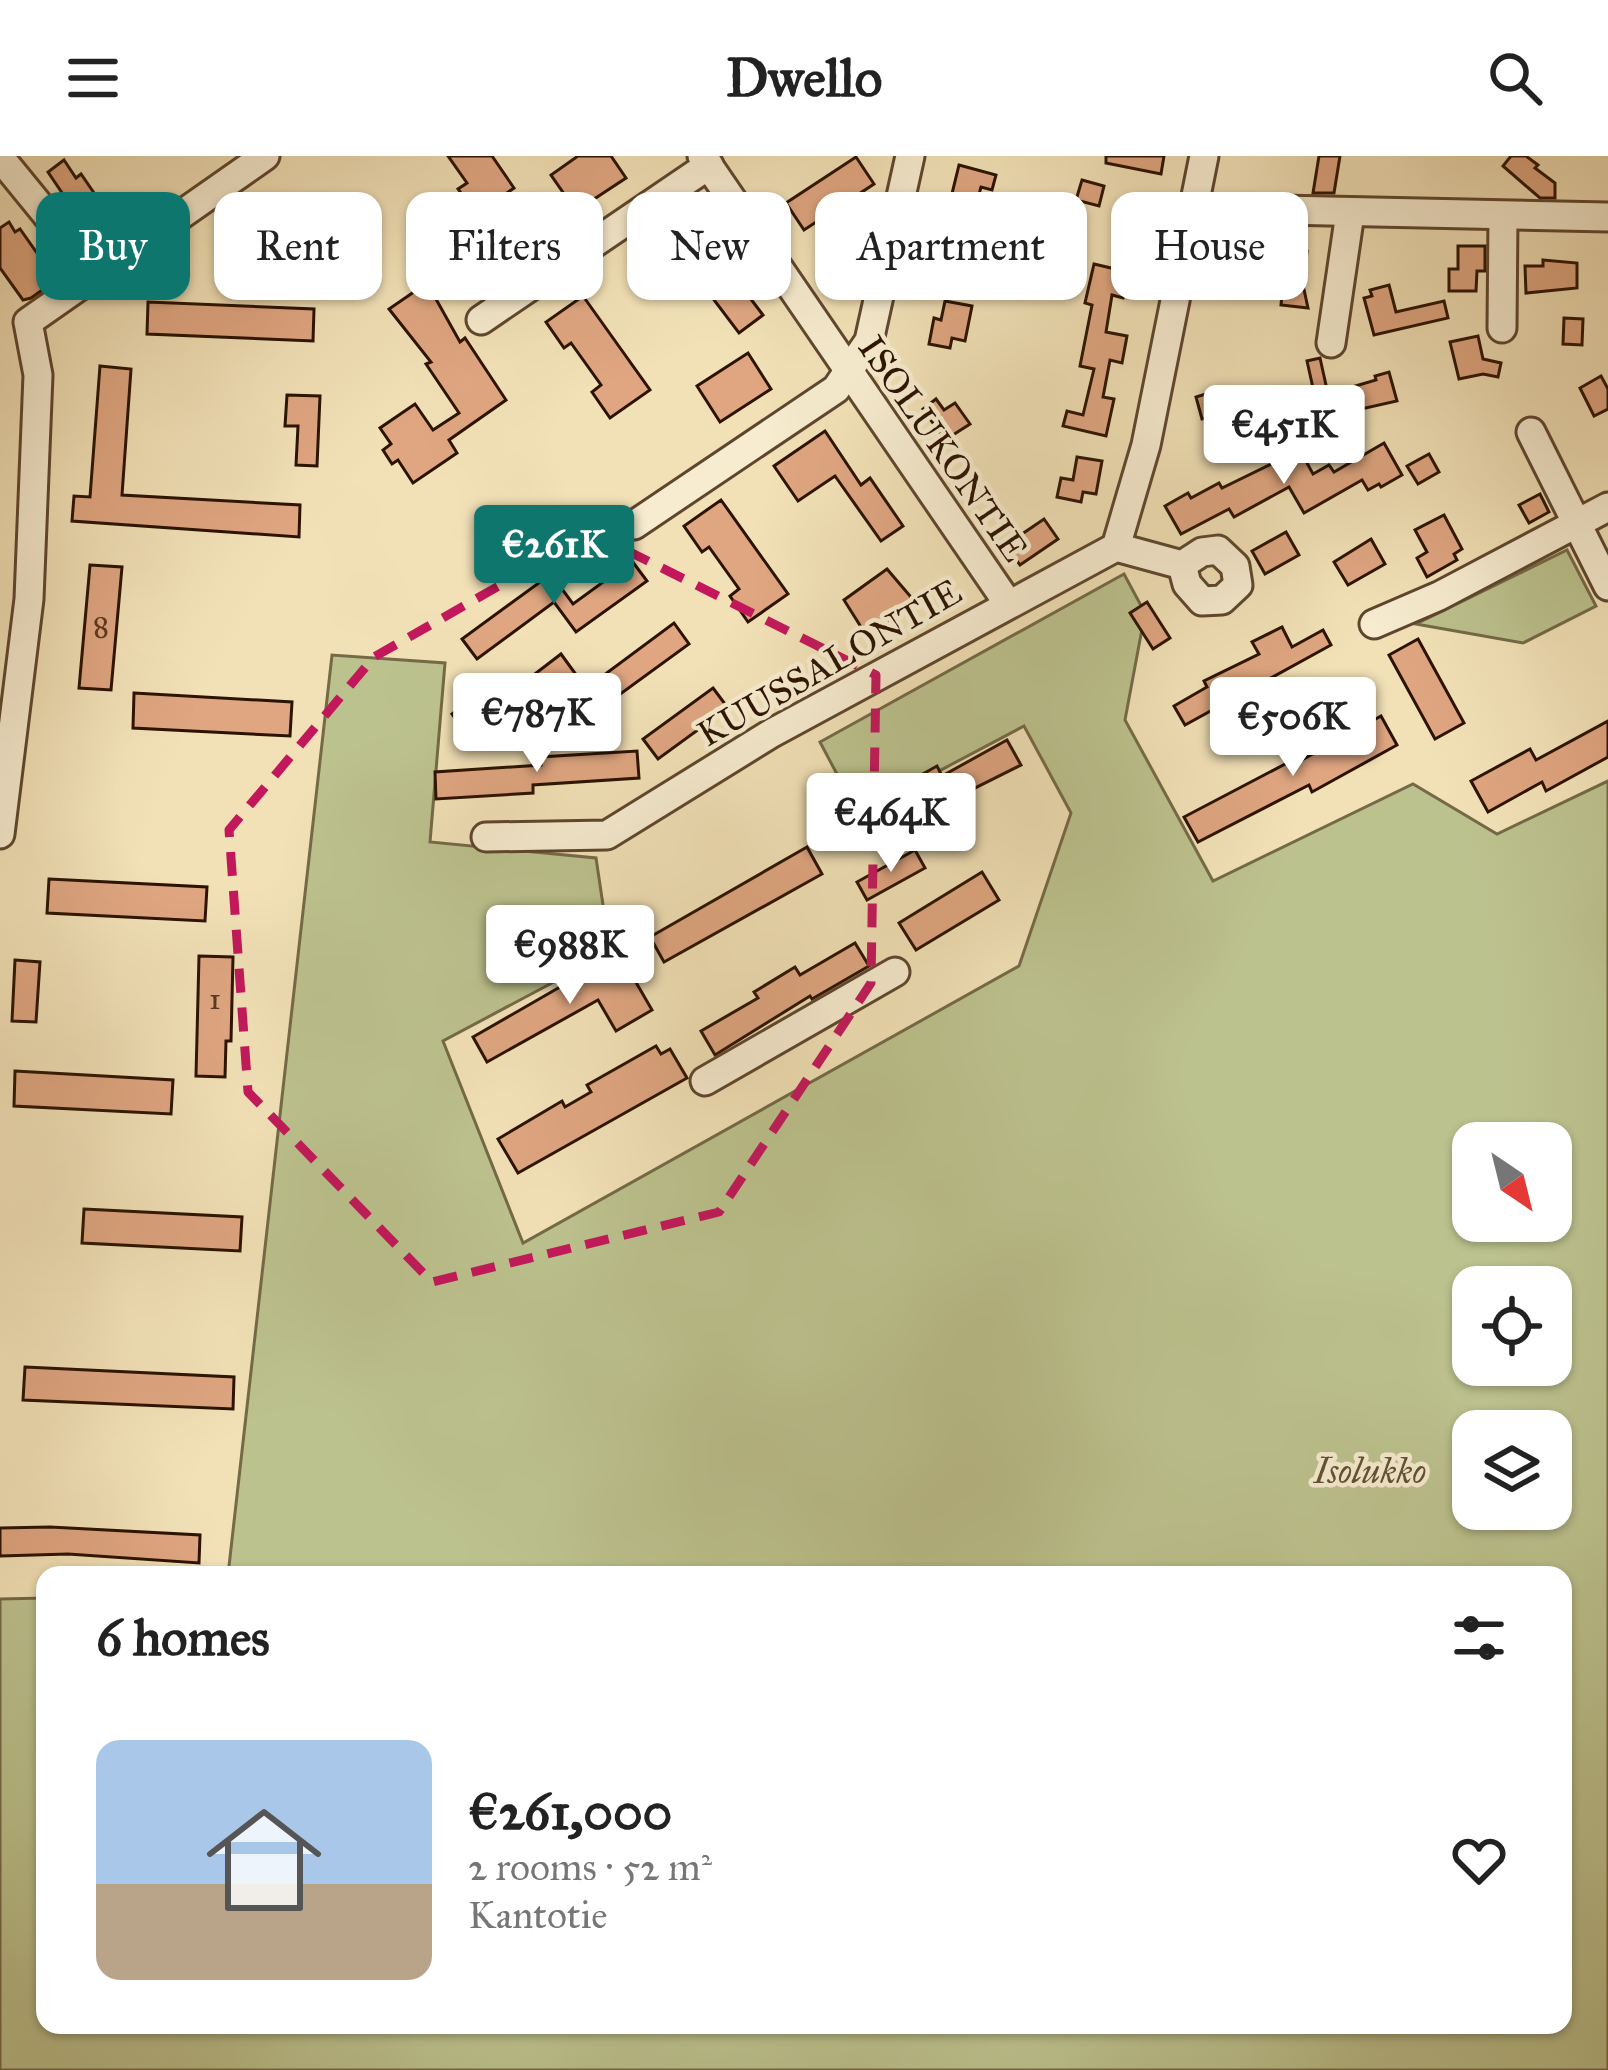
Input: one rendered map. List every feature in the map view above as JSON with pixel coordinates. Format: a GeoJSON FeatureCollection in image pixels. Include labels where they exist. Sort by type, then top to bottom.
{"type":"FeatureCollection","features":[{"type":"Feature","properties":{"kind":"street"},"geometry":{"type":"LineString","coordinates":[[190,209],[265,156]]}},
{"type":"Feature","properties":{"kind":"street"},"geometry":{"type":"LineString","coordinates":[[634,525],[836,389],[849,375],[869,341],[910,156]]}},
{"type":"Feature","properties":{"kind":"street"},"geometry":{"type":"LineString","coordinates":[[1196,192],[1204,156]]}},
{"type":"Feature","properties":{"kind":"street"},"geometry":{"type":"LineString","coordinates":[[481,320],[705,161]]}},
{"type":"Feature","properties":{"kind":"street","name":"ISOLUKONTIE"},"geometry":{"type":"LineString","coordinates":[[705,161],[1007,602]]}},
{"type":"Feature","properties":{"kind":"street"},"geometry":{"type":"LineString","coordinates":[[8,166],[36,201]]}},
{"type":"Feature","properties":{"kind":"street"},"geometry":{"type":"LineString","coordinates":[[1308,212],[1608,217]]}},
{"type":"Feature","properties":{"kind":"street"},"geometry":{"type":"LineString","coordinates":[[1331,343],[1350,213]]}},
{"type":"Feature","properties":{"kind":"street"},"geometry":{"type":"LineString","coordinates":[[1502,328],[1503,217]]}},
{"type":"Feature","properties":{"kind":"street"},"geometry":{"type":"LineString","coordinates":[[0,333],[28,322],[60,300]]}},
{"type":"Feature","properties":{"kind":"street"},"geometry":{"type":"LineString","coordinates":[[1175,300],[1146,445],[1116,547],[1183,565]]}},
{"type":"Feature","properties":{"kind":"street"},"geometry":{"type":"LineString","coordinates":[[0,834],[29,599],[38,375],[28,322]]}},
{"type":"Feature","properties":{"kind":"street"},"geometry":{"type":"LineString","coordinates":[[1531,432],[1608,586]]}},
{"type":"Feature","properties":{"kind":"street"},"geometry":{"type":"LineString","coordinates":[[1374,624],[1439,596],[1608,507]]}},
{"type":"Feature","properties":{"kind":"street","name":"KUUSSALONTIE"},"geometry":{"type":"LineString","coordinates":[[486,837],[607,835],[777,730],[1116,547]]}},
{"type":"Feature","properties":{"kind":"street"},"geometry":{"type":"LineString","coordinates":[[705,1081],[895,972]]}},
{"type":"Feature","properties":{"kind":"highlighted area"},"geometry":{"type":"Polygon","coordinates":[[[592,533],[876,675],[871,983],[719,1212],[432,1282],[248,1092],[229,830],[374,657],[592,533]]]}},
{"type":"Feature","properties":{"kind":"green space"},"geometry":{"type":"Polygon","coordinates":[[[1567,550],[1596,606],[1523,643],[1416,624],[1567,550]]]}},
{"type":"Feature","properties":{"kind":"green space","name":"Isolukko"},"geometry":{"type":"Polygon","coordinates":[[[1124,574],[1145,613],[1125,720],[1213,881],[1413,784],[1497,834],[1608,781],[1608,2070],[0,2070],[0,1599],[36,1598],[36,2034],[1572,2034],[1572,1566],[229,1566],[332,655],[445,663],[430,842],[596,858],[610,952],[443,1041],[523,1243],[1019,966],[1071,813],[1024,726],[858,814],[820,742],[1124,574]]]}},
{"type":"Feature","properties":{"kind":"building"},"geometry":{"type":"Polygon","coordinates":[[[448,156],[492,156],[514,188],[460,192],[467,183],[448,156]]]}},
{"type":"Feature","properties":{"kind":"building"},"geometry":{"type":"Polygon","coordinates":[[[578,156],[611,156],[626,178],[603,193],[563,192],[551,175],[578,156]]]}},
{"type":"Feature","properties":{"kind":"building"},"geometry":{"type":"Polygon","coordinates":[[[1106,156],[1164,156],[1161,174],[1106,163],[1106,156]]]}},
{"type":"Feature","properties":{"kind":"building"},"geometry":{"type":"Polygon","coordinates":[[[1319,156],[1340,156],[1334,193],[1313,193],[1319,156]]]}},
{"type":"Feature","properties":{"kind":"building"},"geometry":{"type":"Polygon","coordinates":[[[1511,156],[1526,156],[1538,165],[1535,168],[1555,183],[1555,198],[1540,198],[1503,166],[1511,156]]]}},
{"type":"Feature","properties":{"kind":"building"},"geometry":{"type":"Polygon","coordinates":[[[856,157],[874,184],[862,192],[815,192],[815,223],[804,230],[791,210],[791,200],[856,157]]]}},
{"type":"Feature","properties":{"kind":"building"},"geometry":{"type":"Polygon","coordinates":[[[64,160],[93,192],[62,192],[48,172],[64,160]]]}},
{"type":"Feature","properties":{"kind":"building"},"geometry":{"type":"Polygon","coordinates":[[[959,165],[996,175],[992,190],[952,192],[959,165]]]}},
{"type":"Feature","properties":{"kind":"building"},"geometry":{"type":"Polygon","coordinates":[[[1082,180],[1104,186],[1099,206],[1087,203],[1087,192],[1078,192],[1082,180]]]}},
{"type":"Feature","properties":{"kind":"building"},"geometry":{"type":"Polygon","coordinates":[[[9,222],[15,232],[20,229],[36,252],[36,294],[31,298],[23,300],[0,268],[0,228],[9,222]]]}},
{"type":"Feature","properties":{"kind":"building"},"geometry":{"type":"Polygon","coordinates":[[[1458,246],[1485,246],[1485,271],[1477,271],[1476,291],[1449,291],[1449,269],[1458,269],[1458,246]]]}},
{"type":"Feature","properties":{"kind":"building"},"geometry":{"type":"Polygon","coordinates":[[[1543,260],[1577,263],[1577,288],[1526,293],[1525,266],[1543,266],[1543,260]]]}},
{"type":"Feature","properties":{"kind":"building"},"geometry":{"type":"Polygon","coordinates":[[[1094,264],[1111,268],[1106,332],[1127,336],[1122,363],[1110,360],[1103,397],[1114,399],[1106,436],[1063,426],[1067,411],[1083,415],[1094,369],[1080,366],[1092,305],[1085,303],[1094,264]]]}},
{"type":"Feature","properties":{"kind":"building"},"geometry":{"type":"Polygon","coordinates":[[[1389,285],[1396,312],[1444,301],[1448,318],[1374,335],[1364,298],[1372,296],[1370,290],[1389,285]]]}},
{"type":"Feature","properties":{"kind":"building"},"geometry":{"type":"Polygon","coordinates":[[[406,297],[437,300],[460,342],[465,338],[506,400],[449,440],[457,453],[413,483],[398,460],[392,464],[383,450],[391,444],[380,428],[415,404],[433,430],[459,413],[426,364],[431,362],[389,309],[406,297]]]}},
{"type":"Feature","properties":{"kind":"building"},"geometry":{"type":"Polygon","coordinates":[[[577,300],[586,300],[650,390],[610,418],[592,392],[601,385],[571,343],[564,348],[546,322],[577,300]]]}},
{"type":"Feature","properties":{"kind":"building"},"geometry":{"type":"Polygon","coordinates":[[[714,300],[752,300],[763,315],[739,333],[714,300]]]}},
{"type":"Feature","properties":{"kind":"building"},"geometry":{"type":"Polygon","coordinates":[[[1282,300],[1306,300],[1308,308],[1281,305],[1282,300]]]}},
{"type":"Feature","properties":{"kind":"building"},"geometry":{"type":"Polygon","coordinates":[[[945,301],[972,306],[965,341],[952,338],[950,348],[929,344],[934,318],[941,320],[945,301]]]}},
{"type":"Feature","properties":{"kind":"building"},"geometry":{"type":"Polygon","coordinates":[[[148,302],[314,309],[313,341],[147,334],[148,302]]]}},
{"type":"Feature","properties":{"kind":"building"},"geometry":{"type":"Polygon","coordinates":[[[1564,318],[1583,319],[1582,345],[1563,344],[1564,318]]]}},
{"type":"Feature","properties":{"kind":"building"},"geometry":{"type":"Polygon","coordinates":[[[1478,336],[1483,359],[1501,363],[1498,377],[1483,374],[1459,379],[1450,342],[1478,336]]]}},
{"type":"Feature","properties":{"kind":"building"},"geometry":{"type":"Polygon","coordinates":[[[748,353],[771,389],[720,422],[697,386],[748,353]]]}},
{"type":"Feature","properties":{"kind":"building"},"geometry":{"type":"Polygon","coordinates":[[[1320,358],[1328,394],[1389,372],[1397,401],[1339,414],[1336,405],[1288,419],[1282,397],[1313,388],[1307,361],[1320,358]]]}},
{"type":"Feature","properties":{"kind":"building"},"geometry":{"type":"Polygon","coordinates":[[[100,366],[131,369],[122,495],[300,505],[299,537],[72,521],[74,496],[90,497],[100,366]]]}},
{"type":"Feature","properties":{"kind":"building"},"geometry":{"type":"Polygon","coordinates":[[[1601,376],[1608,389],[1608,409],[1594,416],[1580,388],[1601,376]]]}},
{"type":"Feature","properties":{"kind":"building"},"geometry":{"type":"Polygon","coordinates":[[[1219,390],[1225,413],[1202,419],[1196,397],[1219,390]]]}},
{"type":"Feature","properties":{"kind":"building"},"geometry":{"type":"Polygon","coordinates":[[[287,395],[320,396],[317,466],[296,465],[298,426],[285,426],[287,395]]]}},
{"type":"Feature","properties":{"kind":"building"},"geometry":{"type":"Polygon","coordinates":[[[936,399],[944,410],[955,403],[970,424],[945,440],[923,409],[936,399]]]}},
{"type":"Feature","properties":{"kind":"building"},"geometry":{"type":"Polygon","coordinates":[[[825,431],[861,485],[870,478],[903,526],[881,541],[835,476],[798,501],[774,466],[825,431]]]}},
{"type":"Feature","properties":{"kind":"building"},"geometry":{"type":"Polygon","coordinates":[[[1384,443],[1402,475],[1368,490],[1362,480],[1304,513],[1289,487],[1234,517],[1229,509],[1181,534],[1165,506],[1219,483],[1222,488],[1300,450],[1313,474],[1329,465],[1334,472],[1384,443]]]}},
{"type":"Feature","properties":{"kind":"building"},"geometry":{"type":"Polygon","coordinates":[[[1429,454],[1439,472],[1418,484],[1407,466],[1429,454]]]}},
{"type":"Feature","properties":{"kind":"building"},"geometry":{"type":"Polygon","coordinates":[[[1077,457],[1102,461],[1096,494],[1083,492],[1081,502],[1057,497],[1061,478],[1073,480],[1077,457]]]}},
{"type":"Feature","properties":{"kind":"building"},"geometry":{"type":"Polygon","coordinates":[[[1540,494],[1549,512],[1529,523],[1519,505],[1540,494]]]}},
{"type":"Feature","properties":{"kind":"building"},"geometry":{"type":"Polygon","coordinates":[[[721,500],[788,594],[748,622],[730,596],[739,589],[709,547],[702,552],[684,526],[721,500]]]}},
{"type":"Feature","properties":{"kind":"building"},"geometry":{"type":"Polygon","coordinates":[[[1444,515],[1462,549],[1454,554],[1457,560],[1427,577],[1417,558],[1427,552],[1415,530],[1444,515]]]}},
{"type":"Feature","properties":{"kind":"building"},"geometry":{"type":"Polygon","coordinates":[[[1044,519],[1058,539],[1020,565],[1006,545],[1044,519]]]}},
{"type":"Feature","properties":{"kind":"building"},"geometry":{"type":"Polygon","coordinates":[[[1286,532],[1299,555],[1265,574],[1252,551],[1286,532]]]}},
{"type":"Feature","properties":{"kind":"building"},"geometry":{"type":"Polygon","coordinates":[[[1371,539],[1385,564],[1348,585],[1334,562],[1371,539]]]}},
{"type":"Feature","properties":{"kind":"building"},"geometry":{"type":"Polygon","coordinates":[[[632,561],[647,581],[576,632],[554,602],[477,659],[462,639],[551,574],[573,604],[632,561]]]}},
{"type":"Feature","properties":{"kind":"building"},"geometry":{"type":"Polygon","coordinates":[[[90,565],[122,567],[111,690],[79,688],[90,565]]]}},
{"type":"Feature","properties":{"kind":"building"},"geometry":{"type":"Polygon","coordinates":[[[887,569],[916,603],[868,638],[844,600],[887,569]]]}},
{"type":"Feature","properties":{"kind":"building"},"geometry":{"type":"Polygon","coordinates":[[[1147,602],[1170,638],[1153,649],[1130,613],[1147,602]]]}},
{"type":"Feature","properties":{"kind":"building"},"geometry":{"type":"Polygon","coordinates":[[[674,623],[689,644],[619,695],[604,675],[674,623]]]}},
{"type":"Feature","properties":{"kind":"building"},"geometry":{"type":"Polygon","coordinates":[[[1282,627],[1292,647],[1323,630],[1331,645],[1185,725],[1174,706],[1207,687],[1204,681],[1259,654],[1252,642],[1282,627]]]}},
{"type":"Feature","properties":{"kind":"building"},"geometry":{"type":"Polygon","coordinates":[[[1418,639],[1464,723],[1435,739],[1389,655],[1418,639]]]}},
{"type":"Feature","properties":{"kind":"building"},"geometry":{"type":"Polygon","coordinates":[[[561,654],[577,676],[511,727],[502,714],[470,738],[452,714],[489,685],[501,700],[561,654]]]}},
{"type":"Feature","properties":{"kind":"building"},"geometry":{"type":"Polygon","coordinates":[[[713,688],[728,708],[658,759],[643,739],[713,688]]]}},
{"type":"Feature","properties":{"kind":"building"},"geometry":{"type":"Polygon","coordinates":[[[134,693],[292,702],[290,736],[133,728],[134,693]]]}},
{"type":"Feature","properties":{"kind":"building"},"geometry":{"type":"Polygon","coordinates":[[[1381,716],[1397,745],[1312,792],[1309,785],[1198,842],[1184,817],[1381,716]]]}},
{"type":"Feature","properties":{"kind":"building"},"geometry":{"type":"Polygon","coordinates":[[[1608,721],[1608,757],[1546,791],[1542,782],[1488,812],[1471,781],[1530,749],[1536,760],[1608,721]]]}},
{"type":"Feature","properties":{"kind":"building"},"geometry":{"type":"Polygon","coordinates":[[[1007,740],[1021,765],[889,831],[873,802],[937,766],[942,776],[1007,740]]]}},
{"type":"Feature","properties":{"kind":"building"},"geometry":{"type":"Polygon","coordinates":[[[637,751],[639,778],[533,785],[533,793],[436,799],[435,772],[541,765],[540,757],[637,751]]]}},
{"type":"Feature","properties":{"kind":"building"},"geometry":{"type":"Polygon","coordinates":[[[807,847],[822,874],[664,962],[650,937],[807,847]]]}},
{"type":"Feature","properties":{"kind":"building"},"geometry":{"type":"Polygon","coordinates":[[[915,850],[925,868],[867,900],[857,882],[915,850]]]}},
{"type":"Feature","properties":{"kind":"building"},"geometry":{"type":"Polygon","coordinates":[[[982,872],[999,900],[916,950],[899,923],[982,872]]]}},
{"type":"Feature","properties":{"kind":"building"},"geometry":{"type":"Polygon","coordinates":[[[49,879],[207,887],[205,921],[47,913],[49,879]]]}},
{"type":"Feature","properties":{"kind":"building"},"geometry":{"type":"Polygon","coordinates":[[[855,943],[869,966],[715,1055],[701,1031],[758,998],[754,992],[795,967],[800,975],[855,943]]]}},
{"type":"Feature","properties":{"kind":"building"},"geometry":{"type":"Polygon","coordinates":[[[619,953],[652,1010],[616,1031],[598,1000],[487,1062],[473,1037],[619,953]]]}},
{"type":"Feature","properties":{"kind":"building"},"geometry":{"type":"Polygon","coordinates":[[[199,956],[233,957],[225,1077],[196,1076],[199,956]]]}},
{"type":"Feature","properties":{"kind":"building"},"geometry":{"type":"Polygon","coordinates":[[[15,960],[40,962],[36,1022],[12,1021],[15,960]]]}},
{"type":"Feature","properties":{"kind":"building"},"geometry":{"type":"Polygon","coordinates":[[[656,1046],[661,1054],[670,1049],[687,1078],[518,1173],[498,1139],[562,1101],[565,1107],[591,1092],[587,1085],[656,1046]]]}},
{"type":"Feature","properties":{"kind":"building"},"geometry":{"type":"Polygon","coordinates":[[[15,1071],[173,1080],[171,1114],[14,1106],[15,1071]]]}},
{"type":"Feature","properties":{"kind":"building"},"geometry":{"type":"Polygon","coordinates":[[[84,1209],[242,1217],[240,1251],[82,1243],[84,1209]]]}},
{"type":"Feature","properties":{"kind":"building"},"geometry":{"type":"Polygon","coordinates":[[[25,1367],[234,1377],[233,1409],[23,1400],[25,1367]]]}},
{"type":"Feature","properties":{"kind":"building"},"geometry":{"type":"Polygon","coordinates":[[[0,1528],[200,1535],[199,1563],[68,1554],[0,1556],[0,1528]]]}}]}
